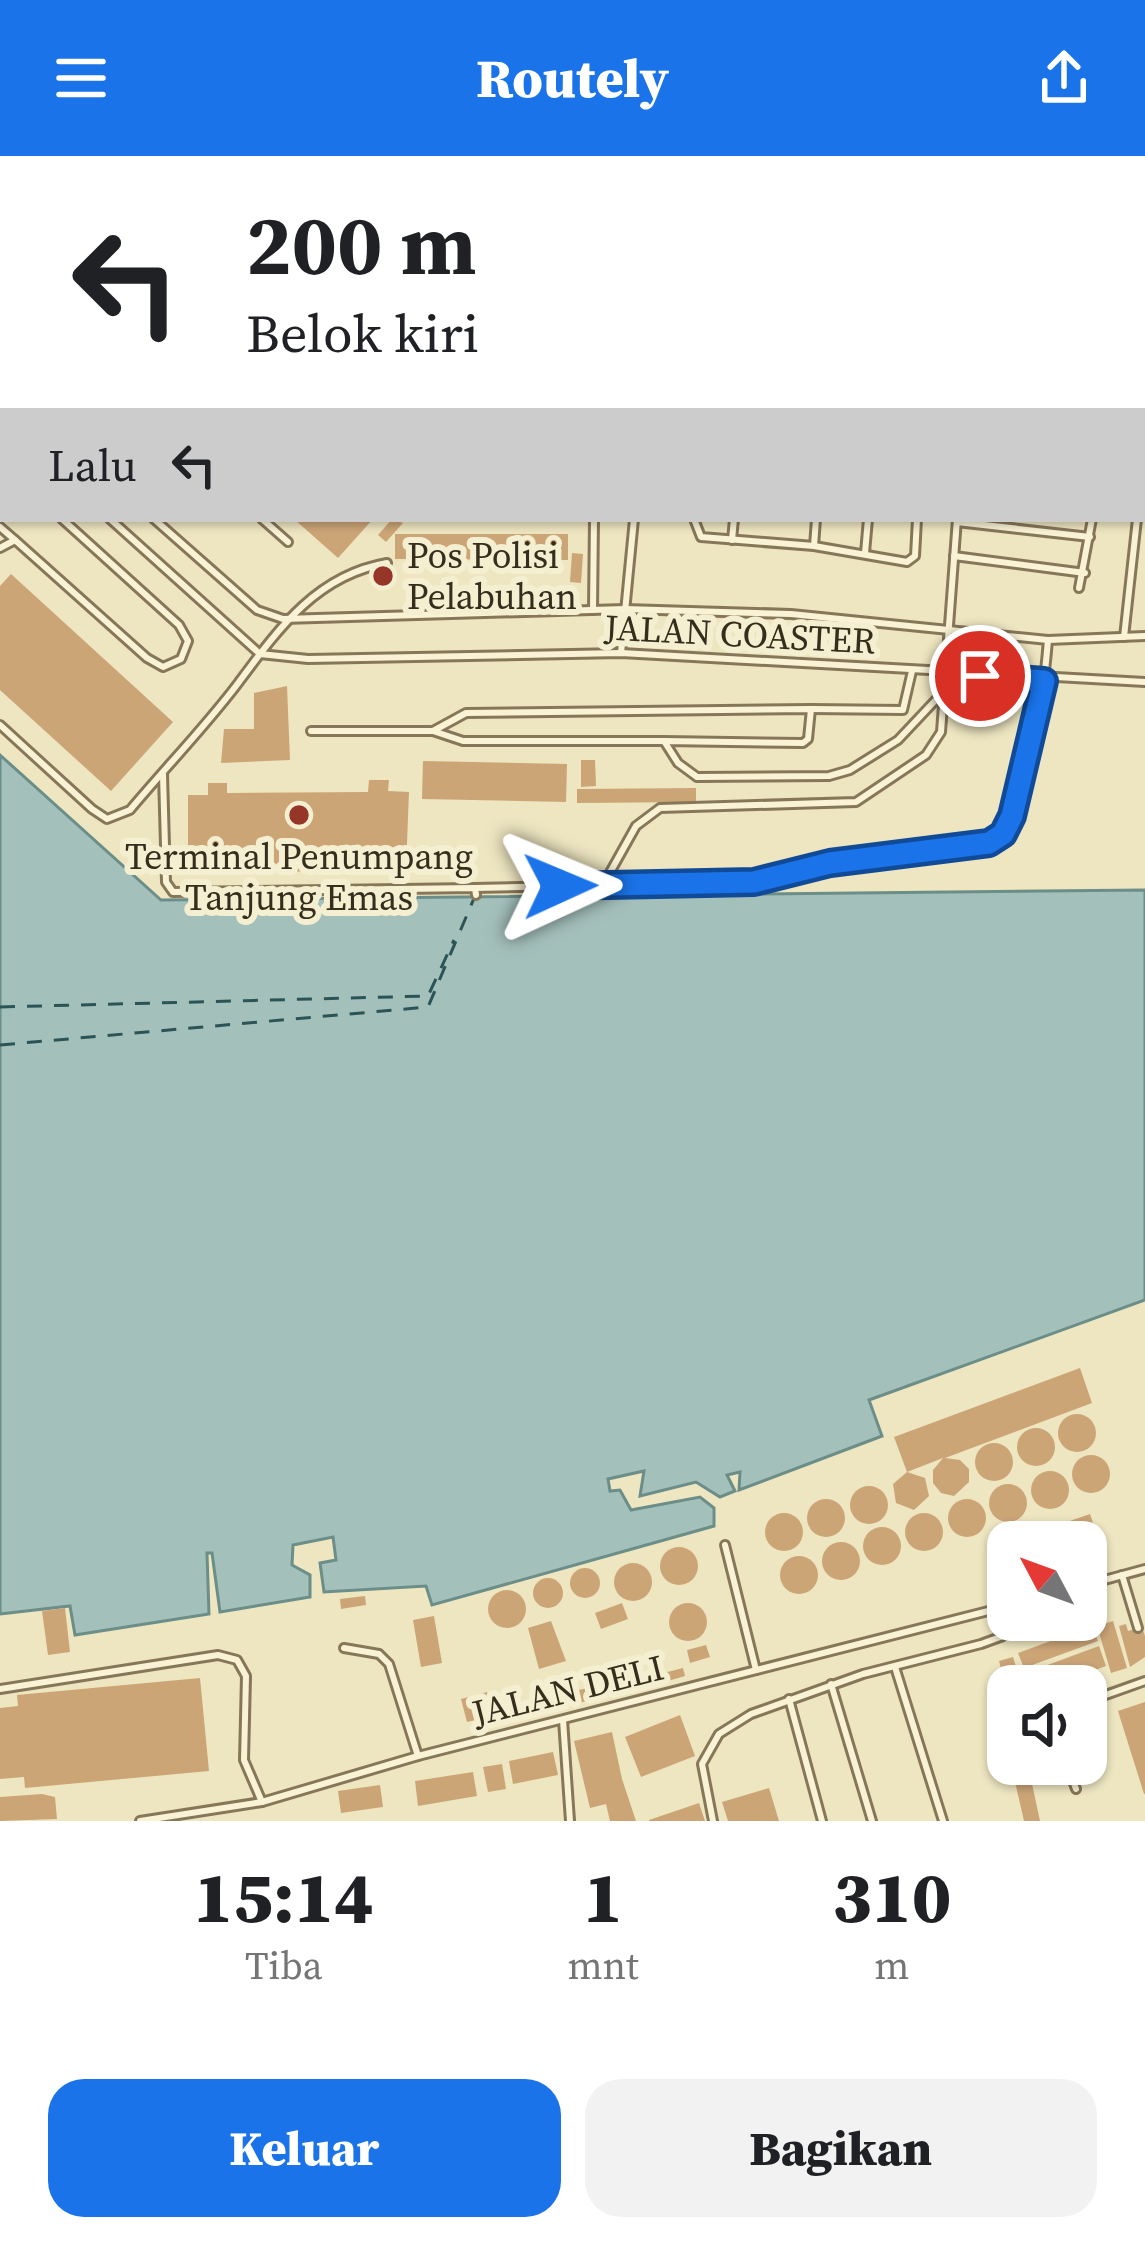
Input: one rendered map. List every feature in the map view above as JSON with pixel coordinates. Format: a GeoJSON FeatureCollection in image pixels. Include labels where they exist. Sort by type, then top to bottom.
{"type":"FeatureCollection","features":[{"type":"Feature","properties":{"kind":"lane"},"geometry":{"type":"LineString","coordinates":[[0,527],[147,658],[163,667],[181,659],[188,641],[179,625],[65,522]]}},
{"type":"Feature","properties":{"kind":"lane"},"geometry":{"type":"LineString","coordinates":[[113,522],[260,654]]}},
{"type":"Feature","properties":{"kind":"lane"},"geometry":{"type":"LineString","coordinates":[[157,522],[256,610],[283,619]]}},
{"type":"Feature","properties":{"kind":"lane"},"geometry":{"type":"LineString","coordinates":[[265,522],[288,542]]}},
{"type":"Feature","properties":{"kind":"lane"},"geometry":{"type":"LineString","coordinates":[[592,610],[594,522]]}},
{"type":"Feature","properties":{"kind":"lane"},"geometry":{"type":"LineString","coordinates":[[621,653],[634,522]]}},
{"type":"Feature","properties":{"kind":"lane"},"geometry":{"type":"LineString","coordinates":[[695,522],[701,537],[913,560],[917,522]]}},
{"type":"Feature","properties":{"kind":"lane"},"geometry":{"type":"LineString","coordinates":[[732,540],[734,522]]}},
{"type":"Feature","properties":{"kind":"lane"},"geometry":{"type":"LineString","coordinates":[[814,546],[816,522]]}},
{"type":"Feature","properties":{"kind":"lane"},"geometry":{"type":"LineString","coordinates":[[866,553],[868,522]]}},
{"type":"Feature","properties":{"kind":"lane"},"geometry":{"type":"LineString","coordinates":[[603,885],[636,826],[660,808],[844,804],[868,796],[935,744],[946,689],[957,522]]}},
{"type":"Feature","properties":{"kind":"lane"},"geometry":{"type":"LineString","coordinates":[[973,522],[1090,537]]}},
{"type":"Feature","properties":{"kind":"lane"},"geometry":{"type":"LineString","coordinates":[[1079,588],[1092,522]]}},
{"type":"Feature","properties":{"kind":"lane"},"geometry":{"type":"LineString","coordinates":[[1124,638],[1137,522]]}},
{"type":"Feature","properties":{"kind":"lane"},"geometry":{"type":"LineString","coordinates":[[0,548],[15,540]]}},
{"type":"Feature","properties":{"kind":"lane"},"geometry":{"type":"LineString","coordinates":[[954,556],[1085,573]]}},
{"type":"Feature","properties":{"kind":"lane"},"geometry":{"type":"LineString","coordinates":[[0,725],[107,819],[130,810],[260,654],[283,619],[345,575],[387,563]]}},
{"type":"Feature","properties":{"kind":"lane","name":"JALAN COASTER"},"geometry":{"type":"LineString","coordinates":[[283,619],[625,609],[791,614],[1048,640],[1145,637]]}},
{"type":"Feature","properties":{"kind":"lane"},"geometry":{"type":"LineString","coordinates":[[163,770],[166,882],[172,892],[476,891],[754,882],[830,863],[989,843],[1003,834],[1012,816],[1044,681],[1048,640]]}},
{"type":"Feature","properties":{"kind":"lane","name":"JALAN COASTER"},"geometry":{"type":"LineString","coordinates":[[260,654],[308,659],[621,653],[805,660],[1044,681],[1145,682]]}},
{"type":"Feature","properties":{"kind":"lane"},"geometry":{"type":"LineString","coordinates":[[434,730],[466,712],[903,710],[912,671]]}},
{"type":"Feature","properties":{"kind":"lane"},"geometry":{"type":"LineString","coordinates":[[664,741],[678,763],[698,777],[829,776],[850,770],[898,740],[946,689]]}},
{"type":"Feature","properties":{"kind":"lane"},"geometry":{"type":"LineString","coordinates":[[311,731],[434,730],[463,741],[802,743],[808,739],[811,709]]}},
{"type":"Feature","properties":{"kind":"lane"},"geometry":{"type":"LineString","coordinates":[[725,1544],[756,1670]]}},
{"type":"Feature","properties":{"kind":"lane"},"geometry":{"type":"LineString","coordinates":[[1107,1579],[1145,1569]]}},
{"type":"Feature","properties":{"kind":"lane"},"geometry":{"type":"LineString","coordinates":[[1123,1575],[1138,1628]]}},
{"type":"Feature","properties":{"kind":"lane","name":"JALAN DELI"},"geometry":{"type":"LineString","coordinates":[[140,1821],[262,1802],[418,1756],[987,1611]]}},
{"type":"Feature","properties":{"kind":"lane"},"geometry":{"type":"LineString","coordinates":[[713,1821],[702,1784],[709,1748],[731,1722],[831,1684],[987,1641]]}},
{"type":"Feature","properties":{"kind":"lane"},"geometry":{"type":"LineString","coordinates":[[344,1648],[379,1654],[389,1664],[418,1756]]}},
{"type":"Feature","properties":{"kind":"lane"},"geometry":{"type":"LineString","coordinates":[[0,1689],[218,1654],[237,1660],[246,1676],[244,1760],[262,1802]]}},
{"type":"Feature","properties":{"kind":"lane"},"geometry":{"type":"LineString","coordinates":[[895,1667],[943,1821]]}},
{"type":"Feature","properties":{"kind":"lane"},"geometry":{"type":"LineString","coordinates":[[1107,1695],[1145,1681]]}},
{"type":"Feature","properties":{"kind":"lane"},"geometry":{"type":"LineString","coordinates":[[831,1684],[872,1821]]}},
{"type":"Feature","properties":{"kind":"lane"},"geometry":{"type":"LineString","coordinates":[[789,1699],[822,1821]]}},
{"type":"Feature","properties":{"kind":"lane"},"geometry":{"type":"LineString","coordinates":[[563,1720],[570,1821]]}},
{"type":"Feature","properties":{"kind":"lane"},"geometry":{"type":"LineString","coordinates":[[1075,1785],[1076,1789]]}},
{"type":"Feature","properties":{"kind":"water"},"geometry":{"type":"Polygon","coordinates":[[[0,755],[161,900],[1145,890],[1145,1300],[869,1400],[882,1436],[739,1490],[740,1472],[727,1475],[735,1491],[720,1497],[696,1482],[640,1496],[644,1471],[608,1479],[610,1491],[620,1490],[631,1510],[700,1497],[714,1508],[714,1526],[432,1605],[426,1586],[324,1592],[320,1563],[336,1560],[333,1537],[293,1545],[292,1565],[310,1575],[310,1597],[220,1612],[212,1553],[207,1553],[209,1614],[75,1635],[70,1606],[0,1614],[0,755]]]}},
{"type":"Feature","properties":{"kind":"building"},"geometry":{"type":"Polygon","coordinates":[[[297,522],[370,522],[338,558],[297,522]]]}},
{"type":"Feature","properties":{"kind":"building"},"geometry":{"type":"Polygon","coordinates":[[[389,522],[403,523],[386,542],[378,535],[389,522]]]}},
{"type":"Feature","properties":{"kind":"building"},"geometry":{"type":"Polygon","coordinates":[[[395,534],[568,534],[568,560],[395,559],[395,534]]]}},
{"type":"Feature","properties":{"kind":"building"},"geometry":{"type":"Polygon","coordinates":[[[572,553],[583,554],[581,583],[570,582],[572,553]]]}},
{"type":"Feature","properties":{"kind":"building"},"geometry":{"type":"Polygon","coordinates":[[[11,574],[173,722],[111,791],[0,690],[0,586],[11,574]]]}},
{"type":"Feature","properties":{"kind":"building"},"geometry":{"type":"Polygon","coordinates":[[[287,686],[290,760],[221,763],[224,729],[254,729],[254,693],[287,686]]]}},
{"type":"Feature","properties":{"kind":"building"},"geometry":{"type":"Polygon","coordinates":[[[581,760],[595,760],[596,786],[581,787],[581,760]]]}},
{"type":"Feature","properties":{"kind":"building"},"geometry":{"type":"Polygon","coordinates":[[[423,761],[567,764],[566,802],[422,799],[423,761]]]}},
{"type":"Feature","properties":{"kind":"building","name":"Terminal Penumpang Tanjung Emas"},"geometry":{"type":"Polygon","coordinates":[[[369,780],[389,780],[388,791],[409,792],[406,869],[188,874],[188,795],[208,795],[208,783],[227,783],[227,793],[368,792],[369,780]]]}},
{"type":"Feature","properties":{"kind":"building"},"geometry":{"type":"Polygon","coordinates":[[[696,788],[696,802],[577,803],[577,789],[696,788]]]}},
{"type":"Feature","properties":{"kind":"building"},"geometry":{"type":"Polygon","coordinates":[[[1080,1368],[1092,1403],[945,1458],[960,1460],[969,1469],[969,1482],[954,1496],[941,1493],[933,1483],[933,1470],[943,1458],[907,1472],[894,1437],[1080,1368]]]}},
{"type":"Feature","properties":{"kind":"building"},"geometry":{"type":"Polygon","coordinates":[[[1077,1414],[1090,1420],[1096,1433],[1090,1446],[1077,1452],[1064,1446],[1058,1433],[1064,1420],[1077,1414]]]}},
{"type":"Feature","properties":{"kind":"building"},"geometry":{"type":"Polygon","coordinates":[[[1036,1428],[1049,1434],[1055,1447],[1049,1460],[1036,1466],[1023,1460],[1017,1447],[1023,1434],[1036,1428]]]}},
{"type":"Feature","properties":{"kind":"building"},"geometry":{"type":"Polygon","coordinates":[[[994,1443],[1007,1449],[1013,1462],[1007,1475],[994,1481],[981,1475],[975,1462],[981,1449],[994,1443]]]}},
{"type":"Feature","properties":{"kind":"building"},"geometry":{"type":"Polygon","coordinates":[[[1091,1455],[1104,1461],[1110,1474],[1104,1487],[1091,1493],[1078,1487],[1072,1474],[1078,1461],[1091,1455]]]}},
{"type":"Feature","properties":{"kind":"building"},"geometry":{"type":"Polygon","coordinates":[[[1050,1471],[1063,1477],[1069,1490],[1063,1503],[1050,1509],[1037,1503],[1031,1490],[1037,1477],[1050,1471]]]}},
{"type":"Feature","properties":{"kind":"building"},"geometry":{"type":"Polygon","coordinates":[[[907,1472],[925,1478],[929,1496],[914,1510],[896,1503],[893,1484],[907,1472]]]}},
{"type":"Feature","properties":{"kind":"building"},"geometry":{"type":"Polygon","coordinates":[[[1001,1485],[1015,1485],[1026,1496],[1026,1510],[1015,1521],[1001,1521],[990,1510],[990,1496],[1001,1485]]]}},
{"type":"Feature","properties":{"kind":"building"},"geometry":{"type":"Polygon","coordinates":[[[869,1486],[882,1492],[888,1505],[882,1518],[869,1524],[856,1518],[850,1505],[856,1492],[869,1486]]]}},
{"type":"Feature","properties":{"kind":"building"},"geometry":{"type":"Polygon","coordinates":[[[826,1499],[839,1505],[845,1518],[839,1531],[826,1537],[813,1531],[807,1518],[813,1505],[826,1499]]]}},
{"type":"Feature","properties":{"kind":"building"},"geometry":{"type":"Polygon","coordinates":[[[967,1499],[980,1505],[986,1518],[980,1531],[967,1537],[954,1531],[948,1518],[954,1505],[967,1499]]]}},
{"type":"Feature","properties":{"kind":"building"},"geometry":{"type":"Polygon","coordinates":[[[784,1513],[797,1519],[803,1532],[797,1545],[784,1551],[771,1545],[765,1532],[771,1519],[784,1513]]]}},
{"type":"Feature","properties":{"kind":"building"},"geometry":{"type":"Polygon","coordinates":[[[924,1513],[937,1519],[943,1532],[937,1545],[924,1551],[911,1545],[905,1532],[911,1519],[924,1513]]]}},
{"type":"Feature","properties":{"kind":"building"},"geometry":{"type":"Polygon","coordinates":[[[882,1527],[895,1533],[901,1546],[895,1559],[882,1565],[869,1559],[863,1546],[869,1533],[882,1527]]]}},
{"type":"Feature","properties":{"kind":"building"},"geometry":{"type":"Polygon","coordinates":[[[841,1542],[854,1548],[860,1561],[854,1574],[841,1580],[828,1574],[822,1561],[828,1548],[841,1542]]]}},
{"type":"Feature","properties":{"kind":"building"},"geometry":{"type":"Polygon","coordinates":[[[679,1547],[692,1553],[698,1566],[692,1579],[679,1585],[666,1579],[660,1566],[666,1553],[679,1547]]]}},
{"type":"Feature","properties":{"kind":"building"},"geometry":{"type":"Polygon","coordinates":[[[799,1556],[812,1562],[818,1575],[812,1588],[799,1594],[786,1588],[780,1575],[786,1562],[799,1556]]]}},
{"type":"Feature","properties":{"kind":"building"},"geometry":{"type":"Polygon","coordinates":[[[633,1563],[646,1569],[652,1582],[646,1595],[633,1601],[620,1595],[614,1582],[620,1569],[633,1563]]]}},
{"type":"Feature","properties":{"kind":"building"},"geometry":{"type":"Polygon","coordinates":[[[585,1568],[596,1572],[600,1583],[596,1594],[585,1598],[574,1594],[570,1583],[574,1572],[585,1568]]]}},
{"type":"Feature","properties":{"kind":"building"},"geometry":{"type":"Polygon","coordinates":[[[548,1578],[559,1582],[563,1593],[559,1604],[548,1608],[537,1604],[533,1593],[537,1582],[548,1578]]]}},
{"type":"Feature","properties":{"kind":"building"},"geometry":{"type":"Polygon","coordinates":[[[507,1590],[520,1596],[526,1609],[520,1622],[507,1628],[494,1622],[488,1609],[494,1596],[507,1590]]]}},
{"type":"Feature","properties":{"kind":"building"},"geometry":{"type":"Polygon","coordinates":[[[365,1596],[366,1605],[341,1609],[340,1599],[365,1596]]]}},
{"type":"Feature","properties":{"kind":"building"},"geometry":{"type":"Polygon","coordinates":[[[622,1603],[628,1619],[601,1629],[595,1613],[622,1603]]]}},
{"type":"Feature","properties":{"kind":"building"},"geometry":{"type":"Polygon","coordinates":[[[688,1603],[701,1609],[707,1622],[701,1635],[688,1641],[675,1635],[669,1622],[675,1609],[688,1603]]]}},
{"type":"Feature","properties":{"kind":"building"},"geometry":{"type":"Polygon","coordinates":[[[65,1608],[70,1652],[48,1655],[42,1611],[65,1608]]]}},
{"type":"Feature","properties":{"kind":"building"},"geometry":{"type":"Polygon","coordinates":[[[434,1616],[442,1663],[421,1667],[413,1620],[434,1616]]]}},
{"type":"Feature","properties":{"kind":"building"},"geometry":{"type":"Polygon","coordinates":[[[551,1621],[566,1661],[539,1669],[528,1628],[551,1621]]]}},
{"type":"Feature","properties":{"kind":"building"},"geometry":{"type":"Polygon","coordinates":[[[1113,1621],[1127,1668],[1111,1673],[1101,1641],[1107,1641],[1107,1623],[1113,1621]]]}},
{"type":"Feature","properties":{"kind":"building"},"geometry":{"type":"Polygon","coordinates":[[[1126,1624],[1128,1631],[1142,1627],[1145,1636],[1145,1657],[1130,1667],[1119,1626],[1126,1624]]]}},
{"type":"Feature","properties":{"kind":"building"},"geometry":{"type":"Polygon","coordinates":[[[1051,1641],[1098,1641],[1032,1665],[1023,1665],[1018,1653],[1051,1641]]]}},
{"type":"Feature","properties":{"kind":"building"},"geometry":{"type":"Polygon","coordinates":[[[706,1645],[710,1657],[690,1663],[687,1650],[706,1645]]]}},
{"type":"Feature","properties":{"kind":"building"},"geometry":{"type":"Polygon","coordinates":[[[1099,1646],[1106,1665],[1047,1665],[1099,1646]]]}},
{"type":"Feature","properties":{"kind":"building"},"geometry":{"type":"Polygon","coordinates":[[[1013,1657],[1015,1665],[1000,1665],[999,1661],[1013,1657]]]}},
{"type":"Feature","properties":{"kind":"building"},"geometry":{"type":"Polygon","coordinates":[[[683,1668],[685,1676],[651,1686],[648,1677],[683,1668]]]}},
{"type":"Feature","properties":{"kind":"building"},"geometry":{"type":"Polygon","coordinates":[[[200,1678],[209,1771],[25,1788],[24,1777],[0,1779],[0,1708],[18,1706],[17,1695],[200,1678]]]}},
{"type":"Feature","properties":{"kind":"building"},"geometry":{"type":"Polygon","coordinates":[[[574,1686],[575,1691],[595,1686],[598,1698],[549,1711],[544,1694],[574,1686]]]}},
{"type":"Feature","properties":{"kind":"building"},"geometry":{"type":"Polygon","coordinates":[[[487,1692],[492,1716],[467,1722],[461,1699],[487,1692]]]}},
{"type":"Feature","properties":{"kind":"building"},"geometry":{"type":"Polygon","coordinates":[[[1145,1702],[1145,1794],[1144,1794],[1118,1711],[1145,1702]]]}},
{"type":"Feature","properties":{"kind":"building"},"geometry":{"type":"Polygon","coordinates":[[[680,1715],[695,1756],[641,1777],[625,1737],[680,1715]]]}},
{"type":"Feature","properties":{"kind":"building"},"geometry":{"type":"Polygon","coordinates":[[[612,1732],[636,1821],[610,1821],[606,1804],[590,1808],[574,1741],[612,1732]]]}},
{"type":"Feature","properties":{"kind":"building"},"geometry":{"type":"Polygon","coordinates":[[[553,1752],[558,1775],[513,1784],[509,1761],[553,1752]]]}},
{"type":"Feature","properties":{"kind":"building"},"geometry":{"type":"Polygon","coordinates":[[[502,1764],[506,1789],[488,1792],[483,1767],[502,1764]]]}},
{"type":"Feature","properties":{"kind":"building"},"geometry":{"type":"Polygon","coordinates":[[[473,1772],[477,1796],[418,1806],[415,1781],[473,1772]]]}},
{"type":"Feature","properties":{"kind":"building"},"geometry":{"type":"Polygon","coordinates":[[[380,1785],[383,1807],[341,1813],[338,1791],[380,1785]]]}},
{"type":"Feature","properties":{"kind":"building"},"geometry":{"type":"Polygon","coordinates":[[[1016,1785],[1032,1785],[1040,1821],[1024,1821],[1016,1785]]]}},
{"type":"Feature","properties":{"kind":"building"},"geometry":{"type":"Polygon","coordinates":[[[769,1788],[779,1821],[728,1821],[722,1802],[769,1788]]]}},
{"type":"Feature","properties":{"kind":"building"},"geometry":{"type":"Polygon","coordinates":[[[0,1797],[55,1797],[57,1819],[0,1821],[0,1797]]]}},
{"type":"Feature","properties":{"kind":"building"},"geometry":{"type":"Polygon","coordinates":[[[699,1803],[705,1821],[649,1821],[649,1820],[699,1803]]]}},
{"type":"Feature","properties":{"kind":"ferry route"},"geometry":{"type":"LineString","coordinates":[[0,1045],[428,1007],[475,896]]}},
{"type":"Feature","properties":{"kind":"ferry route"},"geometry":{"type":"LineString","coordinates":[[0,1007],[428,996],[454,940]]}},
{"type":"Feature","properties":{"kind":"place","name":"Pos Polisi Pelabuhan"},"geometry":{"type":"Point","coordinates":[383,576]}},
{"type":"Feature","properties":{"kind":"place","name":"Terminal Penumpang Tanjung Emas"},"geometry":{"type":"Point","coordinates":[299,815]}},
{"type":"Feature","properties":{"kind":"route"},"geometry":{"type":"LineString","coordinates":[[560,886],[754,882],[830,863],[989,843],[1003,834],[1012,816],[1027,769],[1044,681],[980,676]]}}]}
